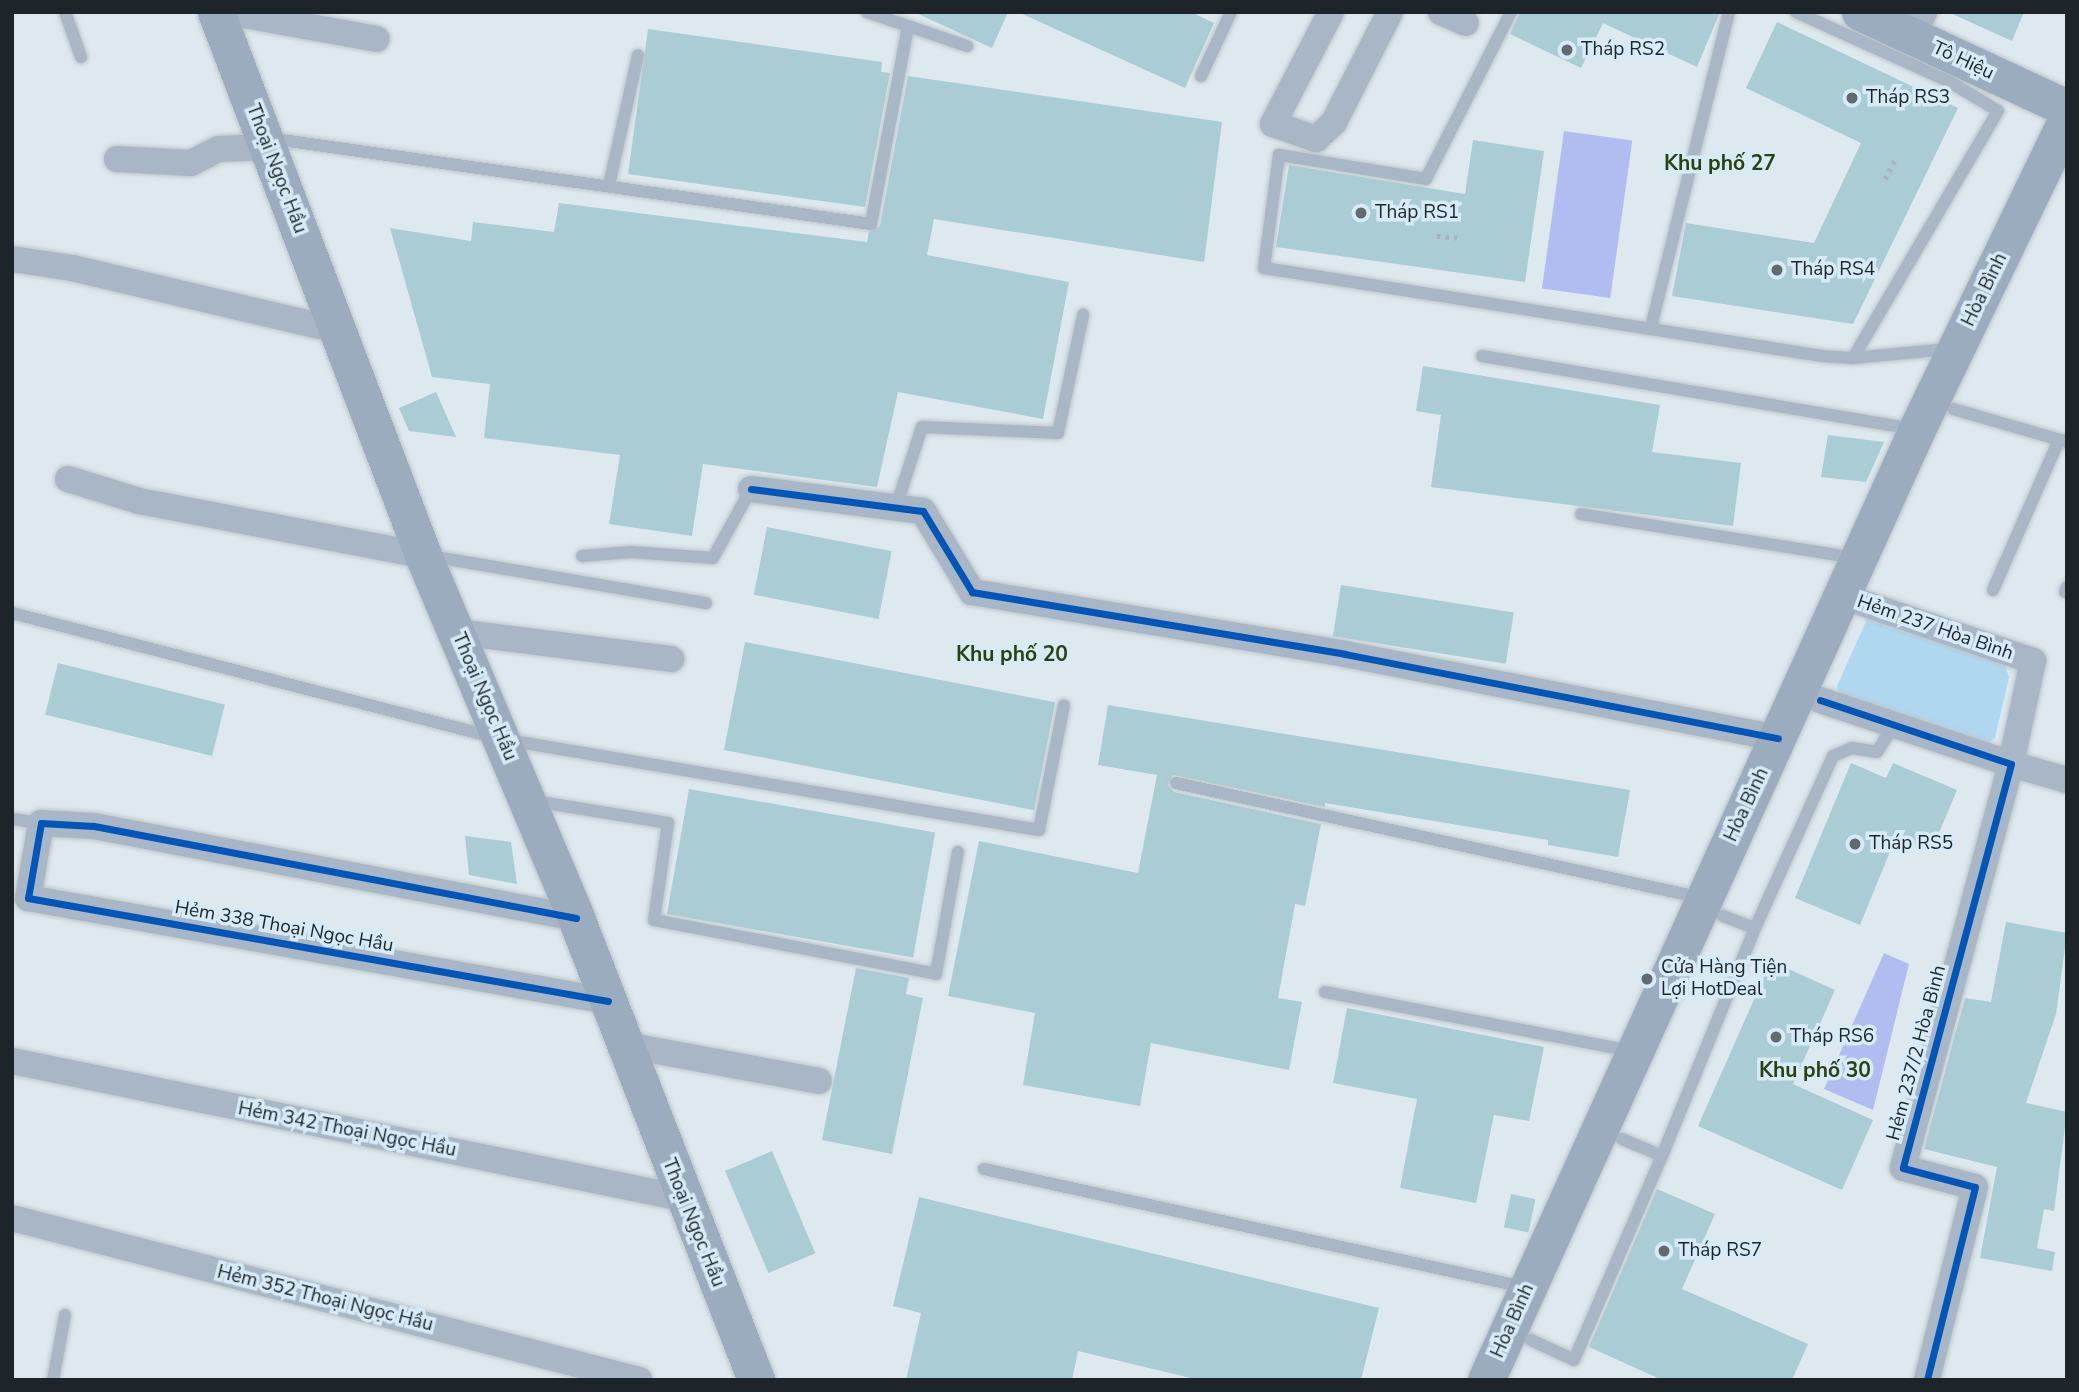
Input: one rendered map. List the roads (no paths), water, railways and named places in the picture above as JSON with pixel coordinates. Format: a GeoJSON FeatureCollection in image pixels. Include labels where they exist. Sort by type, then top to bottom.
{"type":"FeatureCollection","features":[{"type":"Feature","properties":{"kind":"main road","name":"Thoại Ngọc Hầu"},"geometry":{"type":"LineString","coordinates":[[216,12],[423,555],[576,918],[682,1198],[756,1380]]}},
{"type":"Feature","properties":{"kind":"main road","name":"Tô Hiệu"},"geometry":{"type":"LineString","coordinates":[[1860,12],[1918,25],[2067,108]]}},
{"type":"Feature","properties":{"kind":"main road","name":"Hòa Bình"},"geometry":{"type":"LineString","coordinates":[[1486,1380],[1520,1334],[1622,1139],[1727,914],[1820,700],[1853,600],[1858,558],[1917,429],[2067,119]]}},
{"type":"Feature","properties":{"kind":"main road","name":"Hòa Bình"},"geometry":{"type":"LineString","coordinates":[[1513,1380],[1528,1288],[1635,1051],[1727,914],[1778,738],[1953,409],[2067,174]]}},
{"type":"Feature","properties":{"kind":"street"},"geometry":{"type":"LineString","coordinates":[[228,12],[377,39]]}},
{"type":"Feature","properties":{"kind":"street"},"geometry":{"type":"LineString","coordinates":[[1331,12],[1273,124],[1316,139],[1334,122],[1390,12]]}},
{"type":"Feature","properties":{"kind":"street"},"geometry":{"type":"LineString","coordinates":[[1441,12],[1466,23]]}},
{"type":"Feature","properties":{"kind":"street"},"geometry":{"type":"LineString","coordinates":[[117,159],[191,163],[219,149],[265,142]]}},
{"type":"Feature","properties":{"kind":"street"},"geometry":{"type":"LineString","coordinates":[[12,260],[72,268],[337,330]]}},
{"type":"Feature","properties":{"kind":"street"},"geometry":{"type":"LineString","coordinates":[[68,479],[139,501],[423,555]]}},
{"type":"Feature","properties":{"kind":"street"},"geometry":{"type":"LineString","coordinates":[[751,489],[923,511],[972,592],[1345,654],[1778,738]]}},
{"type":"Feature","properties":{"kind":"street","name":"Hẻm 237 Hòa Bình"},"geometry":{"type":"LineString","coordinates":[[1853,600],[2033,661],[2011,764]]}},
{"type":"Feature","properties":{"kind":"street"},"geometry":{"type":"LineString","coordinates":[[457,632],[671,659]]}},
{"type":"Feature","properties":{"kind":"street"},"geometry":{"type":"LineString","coordinates":[[1820,700],[2067,780]]}},
{"type":"Feature","properties":{"kind":"street","name":"Hẻm 237/2 Hòa Bình"},"geometry":{"type":"LineString","coordinates":[[1927,1380],[1975,1187],[1903,1168],[2011,764]]}},
{"type":"Feature","properties":{"kind":"street"},"geometry":{"type":"LineString","coordinates":[[41,823],[93,826],[576,918]]}},
{"type":"Feature","properties":{"kind":"street","name":"Hẻm 338 Thoại Ngọc Hầu"},"geometry":{"type":"LineString","coordinates":[[41,823],[28,898],[608,1001]]}},
{"type":"Feature","properties":{"kind":"street"},"geometry":{"type":"LineString","coordinates":[[625,1045],[819,1080]]}},
{"type":"Feature","properties":{"kind":"street","name":"Hẻm 342 Thoại Ngọc Hầu"},"geometry":{"type":"LineString","coordinates":[[12,1061],[682,1198]]}},
{"type":"Feature","properties":{"kind":"street","name":"Hẻm 352 Thoại Ngọc Hầu"},"geometry":{"type":"LineString","coordinates":[[12,1218],[639,1380]]}},
{"type":"Feature","properties":{"kind":"lane"},"geometry":{"type":"LineString","coordinates":[[65,12],[81,57]]}},
{"type":"Feature","properties":{"kind":"lane"},"geometry":{"type":"LineString","coordinates":[[867,12],[967,46]]}},
{"type":"Feature","properties":{"kind":"lane"},"geometry":{"type":"LineString","coordinates":[[1201,76],[1231,12]]}},
{"type":"Feature","properties":{"kind":"lane"},"geometry":{"type":"LineString","coordinates":[[1511,12],[1426,179],[1279,155],[1264,268],[1853,358],[1957,349]]}},
{"type":"Feature","properties":{"kind":"lane"},"geometry":{"type":"LineString","coordinates":[[1651,327],[1729,12]]}},
{"type":"Feature","properties":{"kind":"lane"},"geometry":{"type":"LineString","coordinates":[[1796,12],[1950,82],[1998,111],[1853,358]]}},
{"type":"Feature","properties":{"kind":"lane"},"geometry":{"type":"LineString","coordinates":[[265,142],[610,186],[871,224],[908,26]]}},
{"type":"Feature","properties":{"kind":"lane"},"geometry":{"type":"LineString","coordinates":[[610,186],[638,55]]}},
{"type":"Feature","properties":{"kind":"lane"},"geometry":{"type":"LineString","coordinates":[[896,508],[922,427],[1058,433],[1083,315]]}},
{"type":"Feature","properties":{"kind":"lane"},"geometry":{"type":"LineString","coordinates":[[1482,356],[1917,429]]}},
{"type":"Feature","properties":{"kind":"lane"},"geometry":{"type":"LineString","coordinates":[[1953,409],[2063,441],[1993,590]]}},
{"type":"Feature","properties":{"kind":"lane"},"geometry":{"type":"LineString","coordinates":[[582,556],[631,552],[713,558],[751,489]]}},
{"type":"Feature","properties":{"kind":"lane"},"geometry":{"type":"LineString","coordinates":[[1581,514],[1858,558]]}},
{"type":"Feature","properties":{"kind":"lane"},"geometry":{"type":"LineString","coordinates":[[423,555],[706,603]]}},
{"type":"Feature","properties":{"kind":"lane"},"geometry":{"type":"LineString","coordinates":[[12,613],[501,738],[1039,830],[1064,705]]}},
{"type":"Feature","properties":{"kind":"lane"},"geometry":{"type":"LineString","coordinates":[[1520,1334],[1574,1360],[1662,1156],[1727,914],[1833,756],[1852,748],[1877,752],[1894,725]]}},
{"type":"Feature","properties":{"kind":"lane"},"geometry":{"type":"LineString","coordinates":[[1176,783],[1727,914]]}},
{"type":"Feature","properties":{"kind":"lane"},"geometry":{"type":"LineString","coordinates":[[526,800],[668,823],[654,920],[936,974],[958,852]]}},
{"type":"Feature","properties":{"kind":"lane"},"geometry":{"type":"LineString","coordinates":[[12,819],[41,823]]}},
{"type":"Feature","properties":{"kind":"lane"},"geometry":{"type":"LineString","coordinates":[[1325,992],[1635,1051]]}},
{"type":"Feature","properties":{"kind":"lane"},"geometry":{"type":"LineString","coordinates":[[1622,1139],[1662,1156]]}},
{"type":"Feature","properties":{"kind":"lane"},"geometry":{"type":"LineString","coordinates":[[984,1169],[1528,1288]]}},
{"type":"Feature","properties":{"kind":"lane"},"geometry":{"type":"LineString","coordinates":[[53,1380],[65,1315]]}},
{"type":"Feature","properties":{"kind":"place","name":"Tháp RS2"},"geometry":{"type":"Point","coordinates":[1567,50]}},
{"type":"Feature","properties":{"kind":"place","name":"Tháp RS3"},"geometry":{"type":"Point","coordinates":[1852,98]}},
{"type":"Feature","properties":{"kind":"place","name":"Tháp RS1"},"geometry":{"type":"Point","coordinates":[1361,213]}},
{"type":"Feature","properties":{"kind":"place","name":"Tháp RS4"},"geometry":{"type":"Point","coordinates":[1777,270]}},
{"type":"Feature","properties":{"kind":"place","name":"Tháp RS5"},"geometry":{"type":"Point","coordinates":[1855,844]}},
{"type":"Feature","properties":{"kind":"place","name":"Cửa Hàng Tiện Lợi HotDeal"},"geometry":{"type":"Point","coordinates":[1647,979]}},
{"type":"Feature","properties":{"kind":"place","name":"Tháp RS6"},"geometry":{"type":"Point","coordinates":[1776,1037]}},
{"type":"Feature","properties":{"kind":"place","name":"Tháp RS7"},"geometry":{"type":"Point","coordinates":[1664,1251]}},
{"type":"Feature","properties":{"kind":"district","name":"Khu phố 27"},"geometry":{"type":"Point","coordinates":[1720,163]}},
{"type":"Feature","properties":{"kind":"district","name":"Khu phố 20"},"geometry":{"type":"Point","coordinates":[1012,654]}},
{"type":"Feature","properties":{"kind":"district","name":"Khu phố 30"},"geometry":{"type":"Point","coordinates":[1815,1070]}}]}
